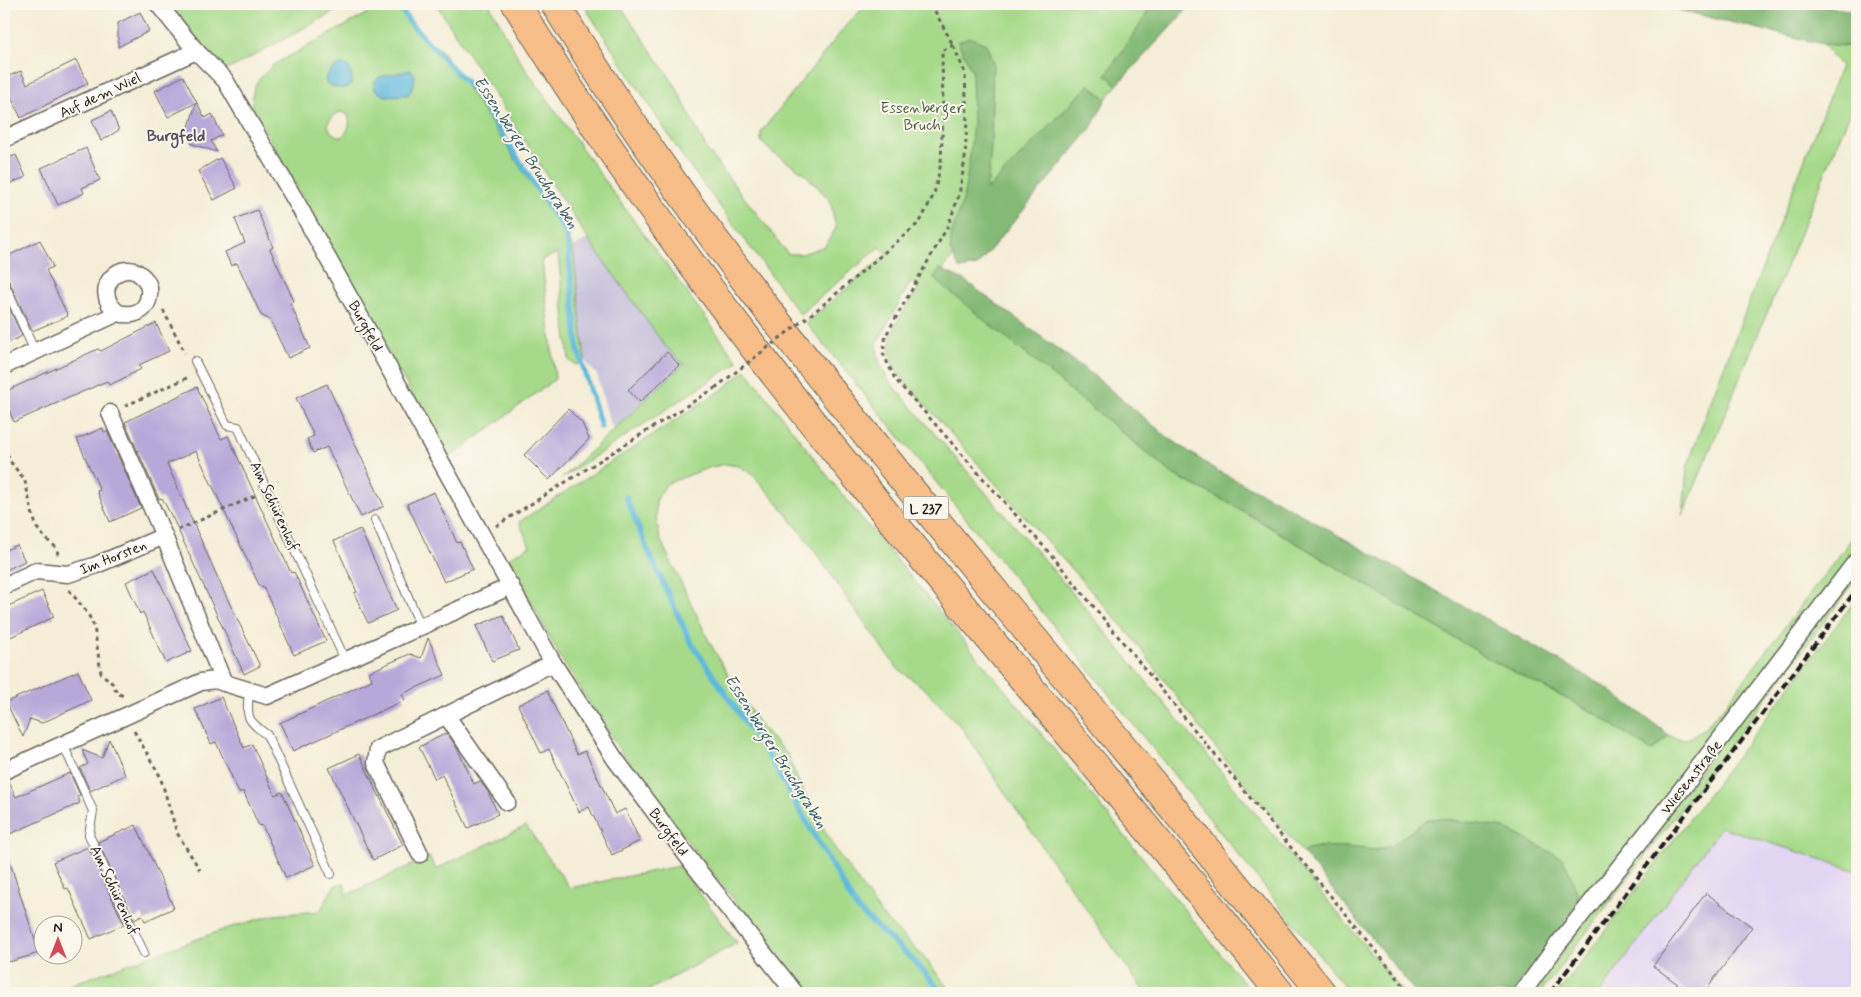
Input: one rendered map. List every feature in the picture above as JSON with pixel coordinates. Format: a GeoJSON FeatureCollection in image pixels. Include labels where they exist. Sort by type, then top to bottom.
{"type":"FeatureCollection","features":[{"type":"Feature","properties":{"kind":"highway","name":"L 237"},"geometry":{"type":"LineString","coordinates":[[516,4],[584,110],[645,199],[783,384],[860,482],[1157,839],[1280,993]]}},
{"type":"Feature","properties":{"kind":"highway","name":"L 237"},"geometry":{"type":"LineString","coordinates":[[555,4],[646,142],[721,248],[800,352],[883,456],[1171,803],[1322,993]]}},
{"type":"Feature","properties":{"kind":"street","name":"Burgfeld"},"geometry":{"type":"LineString","coordinates":[[158,4],[196,51],[225,80],[292,194],[511,586],[552,664],[615,759],[697,869],[795,993]]}},
{"type":"Feature","properties":{"kind":"street","name":"Auf dem Wiel"},"geometry":{"type":"LineString","coordinates":[[4,139],[196,51]]}},
{"type":"Feature","properties":{"kind":"street"},"geometry":{"type":"LineString","coordinates":[[124,271],[133,271],[142,275],[148,282],[150,291],[149,300],[144,308],[136,314],[118,313],[110,307],[106,299],[109,281],[115,274],[124,271]]}},
{"type":"Feature","properties":{"kind":"street"},"geometry":{"type":"LineString","coordinates":[[4,366],[118,313]]}},
{"type":"Feature","properties":{"kind":"street","name":"Im Horsten"},"geometry":{"type":"LineString","coordinates":[[110,413],[164,536],[224,683]]}},
{"type":"Feature","properties":{"kind":"street","name":"Im Horsten"},"geometry":{"type":"LineString","coordinates":[[4,586],[36,571],[68,574],[94,566],[164,536]]}},
{"type":"Feature","properties":{"kind":"street","name":"Wiesenstraße"},"geometry":{"type":"LineString","coordinates":[[1522,993],[1558,944],[1689,780],[1857,560]]}},
{"type":"Feature","properties":{"kind":"street"},"geometry":{"type":"LineString","coordinates":[[4,771],[201,682],[215,680],[267,696],[511,586]]}},
{"type":"Feature","properties":{"kind":"street"},"geometry":{"type":"LineString","coordinates":[[420,854],[376,763],[378,749],[552,664]]}},
{"type":"Feature","properties":{"kind":"street"},"geometry":{"type":"LineString","coordinates":[[446,715],[507,802]]}},
{"type":"Feature","properties":{"kind":"lane"},"geometry":{"type":"LineString","coordinates":[[4,283],[35,352]]}},
{"type":"Feature","properties":{"kind":"lane","name":"Am Schürenhof"},"geometry":{"type":"LineString","coordinates":[[195,361],[227,425],[238,427],[346,662]]}},
{"type":"Feature","properties":{"kind":"lane"},"geometry":{"type":"LineString","coordinates":[[375,520],[421,627]]}},
{"type":"Feature","properties":{"kind":"lane"},"geometry":{"type":"LineString","coordinates":[[249,691],[248,714],[252,724],[267,735],[331,874]]}},
{"type":"Feature","properties":{"kind":"lane","name":"Am Schürenhof"},"geometry":{"type":"LineString","coordinates":[[63,744],[93,811],[89,835],[144,953]]}},
{"type":"Feature","properties":{"kind":"path"},"geometry":{"type":"LineString","coordinates":[[931,4],[953,45],[965,73],[967,120],[965,159],[959,195],[948,226],[886,334],[883,353],[895,379],[1053,557],[1410,993]]}},
{"type":"Feature","properties":{"kind":"path"},"geometry":{"type":"LineString","coordinates":[[482,536],[715,388],[824,304],[920,222],[934,194],[941,163],[942,51],[953,45]]}},
{"type":"Feature","properties":{"kind":"path"},"geometry":{"type":"LineString","coordinates":[[149,300],[162,309],[188,359],[195,361]]}},
{"type":"Feature","properties":{"kind":"path"},"geometry":{"type":"LineString","coordinates":[[110,413],[200,372]]}},
{"type":"Feature","properties":{"kind":"path"},"geometry":{"type":"LineString","coordinates":[[4,447],[10,461],[25,481],[37,528],[58,549],[57,563],[70,593],[80,602],[94,626],[101,673],[112,684],[118,694],[126,697],[133,712],[132,727],[160,776],[177,833],[200,870]]}},
{"type":"Feature","properties":{"kind":"path"},"geometry":{"type":"LineString","coordinates":[[4,463],[10,461]]}},
{"type":"Feature","properties":{"kind":"path"},"geometry":{"type":"LineString","coordinates":[[164,536],[268,490]]}},
{"type":"Feature","properties":{"kind":"shaded area"},"geometry":{"type":"Polygon","coordinates":[[[588,239],[665,346],[684,364],[615,428],[610,424],[597,375],[585,361],[573,247],[588,239]]]}},
{"type":"Feature","properties":{"kind":"shaded area"},"geometry":{"type":"Polygon","coordinates":[[[1721,826],[1857,871],[1857,993],[1600,993],[1721,826]]]}},
{"type":"Feature","properties":{"kind":"green space"},"geometry":{"type":"Polygon","coordinates":[[[167,4],[174,4],[177,7],[183,4],[348,4],[225,70],[167,4]]]}},
{"type":"Feature","properties":{"kind":"green space"},"geometry":{"type":"Polygon","coordinates":[[[385,4],[399,4],[418,32],[442,51],[573,247],[585,361],[576,365],[569,360],[558,253],[542,260],[555,379],[448,459],[252,106],[253,92],[257,82],[273,65],[385,4]],[[341,112],[334,115],[328,123],[332,133],[342,137],[348,129],[348,115],[341,112]]]}},
{"type":"Feature","properties":{"kind":"green space"},"geometry":{"type":"Polygon","coordinates":[[[436,4],[489,4],[520,61],[612,191],[738,362],[562,478],[684,364],[665,346],[588,239],[436,4]]]}},
{"type":"Feature","properties":{"kind":"green space","name":"Essenberger Bruch"},"geometry":{"type":"Polygon","coordinates":[[[583,4],[619,4],[675,85],[707,150],[788,254],[802,254],[825,246],[836,228],[830,200],[803,172],[772,152],[761,142],[761,132],[849,22],[868,4],[1160,4],[1106,75],[1117,85],[1106,99],[1092,87],[935,279],[1174,475],[1233,505],[1493,661],[1596,714],[1652,751],[1669,735],[1677,739],[1685,739],[1692,737],[1706,727],[1723,708],[1857,532],[1857,550],[1759,680],[1579,908],[1562,858],[1504,828],[1440,818],[1426,820],[1393,845],[1376,850],[1349,847],[1316,847],[1308,849],[1303,853],[1214,746],[1131,636],[899,375],[890,351],[891,341],[898,320],[918,289],[911,281],[877,343],[880,363],[889,381],[1083,605],[1404,993],[1350,993],[806,323],[887,254],[880,247],[800,314],[683,157],[583,4]]]}},
{"type":"Feature","properties":{"kind":"green space"},"geometry":{"type":"Polygon","coordinates":[[[1151,4],[1192,4],[1117,85],[1106,75],[1145,17],[1151,4]]]}},
{"type":"Feature","properties":{"kind":"green space"},"geometry":{"type":"Polygon","coordinates":[[[1653,4],[1811,4],[1848,10],[1857,4],[1857,47],[1823,44],[1653,4]]]}},
{"type":"Feature","properties":{"kind":"green space"},"geometry":{"type":"Polygon","coordinates":[[[969,37],[986,44],[993,62],[991,148],[987,190],[1089,85],[1106,99],[1091,128],[977,266],[960,269],[950,250],[952,232],[963,200],[973,123],[972,71],[958,42],[969,37]]]}},
{"type":"Feature","properties":{"kind":"green space"},"geometry":{"type":"Polygon","coordinates":[[[1823,44],[1857,47],[1857,96],[1683,515],[1687,468],[1709,405],[1841,66],[1823,44]]]}},
{"type":"Feature","properties":{"kind":"green space"},"geometry":{"type":"Polygon","coordinates":[[[940,269],[964,280],[1093,375],[1166,436],[1216,470],[1283,504],[1604,686],[1669,735],[1652,751],[1596,714],[1493,661],[1233,505],[1174,475],[933,278],[940,269]]]}},
{"type":"Feature","properties":{"kind":"green space"},"geometry":{"type":"Polygon","coordinates":[[[746,370],[840,492],[1069,767],[1252,993],[1145,993],[1015,808],[962,728],[924,688],[898,669],[809,543],[753,475],[739,466],[725,464],[708,468],[666,484],[656,501],[656,517],[660,539],[710,643],[735,687],[762,728],[787,754],[800,785],[837,852],[884,918],[925,958],[952,993],[808,993],[699,856],[621,752],[559,655],[508,558],[530,546],[519,522],[720,391],[746,370]]]}},
{"type":"Feature","properties":{"kind":"green space"},"geometry":{"type":"Polygon","coordinates":[[[1857,563],[1857,579],[1540,993],[1532,993],[1857,563]]]}},
{"type":"Feature","properties":{"kind":"green space"},"geometry":{"type":"Polygon","coordinates":[[[1857,598],[1857,871],[1721,827],[1600,993],[1558,993],[1857,598]]]}},
{"type":"Feature","properties":{"kind":"green space"},"geometry":{"type":"Polygon","coordinates":[[[1440,818],[1504,828],[1562,858],[1568,868],[1578,895],[1579,908],[1515,993],[1416,993],[1303,853],[1308,849],[1316,847],[1349,847],[1376,850],[1393,845],[1426,820],[1440,818]]]}},
{"type":"Feature","properties":{"kind":"green space"},"geometry":{"type":"Polygon","coordinates":[[[526,826],[570,888],[679,866],[737,943],[643,993],[47,993],[231,927],[274,915],[320,911],[334,886],[344,883],[347,895],[429,857],[436,869],[526,826]]]}},
{"type":"Feature","properties":{"kind":"water"},"geometry":{"type":"Polygon","coordinates":[[[343,64],[349,67],[352,80],[350,85],[339,88],[327,84],[325,79],[328,74],[334,68],[343,64]]]}},
{"type":"Feature","properties":{"kind":"water"},"geometry":{"type":"Polygon","coordinates":[[[411,70],[415,75],[413,86],[408,95],[385,96],[374,89],[375,81],[379,77],[411,70]]]}},
{"type":"Feature","properties":{"kind":"building"},"geometry":{"type":"Polygon","coordinates":[[[140,12],[149,31],[118,47],[118,23],[140,12]]]}},
{"type":"Feature","properties":{"kind":"building"},"geometry":{"type":"Polygon","coordinates":[[[76,60],[88,83],[21,118],[4,82],[4,78],[21,71],[27,84],[76,60]]]}},
{"type":"Feature","properties":{"kind":"building"},"geometry":{"type":"Polygon","coordinates":[[[183,76],[205,118],[212,114],[222,135],[211,141],[217,152],[192,144],[187,134],[196,103],[168,117],[155,91],[183,76]]]}},
{"type":"Feature","properties":{"kind":"building"},"geometry":{"type":"Polygon","coordinates":[[[111,111],[119,130],[101,141],[92,120],[111,111]]]}},
{"type":"Feature","properties":{"kind":"building"},"geometry":{"type":"Polygon","coordinates":[[[86,148],[100,180],[82,188],[84,193],[58,205],[41,168],[86,148]]]}},
{"type":"Feature","properties":{"kind":"building"},"geometry":{"type":"Polygon","coordinates":[[[16,155],[26,177],[4,186],[4,160],[16,155]]]}},
{"type":"Feature","properties":{"kind":"building"},"geometry":{"type":"Polygon","coordinates":[[[220,158],[237,188],[214,200],[198,171],[220,158]]]}},
{"type":"Feature","properties":{"kind":"building"},"geometry":{"type":"Polygon","coordinates":[[[257,210],[273,247],[270,249],[294,301],[290,303],[310,348],[288,358],[270,320],[261,315],[237,263],[231,266],[225,252],[245,243],[235,219],[257,210]]]}},
{"type":"Feature","properties":{"kind":"building"},"geometry":{"type":"Polygon","coordinates":[[[40,240],[53,267],[46,270],[68,316],[32,331],[9,281],[4,277],[4,258],[40,240]]]}},
{"type":"Feature","properties":{"kind":"building"},"geometry":{"type":"Polygon","coordinates":[[[4,296],[22,336],[4,345],[4,296]]]}},
{"type":"Feature","properties":{"kind":"building"},"geometry":{"type":"Polygon","coordinates":[[[156,323],[169,351],[139,365],[141,369],[109,385],[107,381],[14,422],[4,399],[4,392],[98,349],[101,351],[156,323]]]}},
{"type":"Feature","properties":{"kind":"building"},"geometry":{"type":"Polygon","coordinates":[[[667,352],[679,365],[640,402],[628,390],[667,352]]]}},
{"type":"Feature","properties":{"kind":"building"},"geometry":{"type":"Polygon","coordinates":[[[327,384],[384,506],[361,517],[327,447],[313,453],[307,439],[314,436],[296,398],[327,384]]]}},
{"type":"Feature","properties":{"kind":"building"},"geometry":{"type":"Polygon","coordinates":[[[197,387],[221,439],[228,436],[291,573],[294,572],[326,641],[294,655],[263,586],[260,587],[196,451],[167,464],[225,594],[260,666],[244,674],[175,523],[162,498],[159,499],[125,422],[197,387]]]}},
{"type":"Feature","properties":{"kind":"building"},"geometry":{"type":"Polygon","coordinates":[[[568,409],[582,423],[589,439],[549,480],[524,455],[568,409]]]}},
{"type":"Feature","properties":{"kind":"building"},"geometry":{"type":"Polygon","coordinates":[[[103,428],[104,432],[107,431],[141,508],[110,522],[97,491],[100,490],[77,439],[103,428]]]}},
{"type":"Feature","properties":{"kind":"building"},"geometry":{"type":"Polygon","coordinates":[[[434,492],[457,543],[460,542],[473,569],[444,582],[407,504],[434,492]]]}},
{"type":"Feature","properties":{"kind":"building"},"geometry":{"type":"Polygon","coordinates":[[[360,529],[397,610],[368,623],[354,593],[357,592],[334,541],[360,529]]]}},
{"type":"Feature","properties":{"kind":"building"},"geometry":{"type":"Polygon","coordinates":[[[17,545],[25,561],[4,571],[4,551],[17,545]]]}},
{"type":"Feature","properties":{"kind":"building"},"geometry":{"type":"Polygon","coordinates":[[[154,569],[192,651],[166,663],[143,612],[140,614],[126,582],[154,569]]]}},
{"type":"Feature","properties":{"kind":"building"},"geometry":{"type":"Polygon","coordinates":[[[42,591],[54,617],[4,640],[4,608],[42,591]]]}},
{"type":"Feature","properties":{"kind":"building"},"geometry":{"type":"Polygon","coordinates":[[[503,615],[519,650],[492,661],[476,626],[503,615]]]}},
{"type":"Feature","properties":{"kind":"building"},"geometry":{"type":"Polygon","coordinates":[[[428,638],[445,675],[402,694],[405,700],[293,751],[280,723],[372,680],[369,672],[410,654],[421,658],[428,638]]]}},
{"type":"Feature","properties":{"kind":"building"},"geometry":{"type":"Polygon","coordinates":[[[78,671],[91,700],[42,723],[30,719],[23,737],[6,702],[78,671]]]}},
{"type":"Feature","properties":{"kind":"building"},"geometry":{"type":"Polygon","coordinates":[[[547,691],[577,754],[585,751],[615,814],[625,809],[640,841],[612,855],[589,807],[579,812],[549,749],[541,753],[518,705],[547,691]]]}},
{"type":"Feature","properties":{"kind":"building"},"geometry":{"type":"Polygon","coordinates":[[[221,697],[244,748],[252,744],[275,795],[282,792],[315,865],[286,878],[262,825],[259,826],[243,791],[239,793],[216,742],[211,744],[195,709],[221,697]]]}},
{"type":"Feature","properties":{"kind":"building"},"geometry":{"type":"Polygon","coordinates":[[[447,733],[457,748],[474,784],[480,781],[488,792],[498,814],[468,828],[442,775],[435,779],[419,747],[447,733]]]}},
{"type":"Feature","properties":{"kind":"building"},"geometry":{"type":"Polygon","coordinates":[[[109,739],[125,775],[90,791],[80,768],[88,764],[82,750],[102,758],[109,739]]]}},
{"type":"Feature","properties":{"kind":"building"},"geometry":{"type":"Polygon","coordinates":[[[359,754],[403,845],[373,860],[329,768],[359,754]]]}},
{"type":"Feature","properties":{"kind":"building"},"geometry":{"type":"Polygon","coordinates":[[[70,773],[80,795],[77,797],[80,803],[10,834],[4,821],[4,781],[8,780],[16,797],[70,773]]]}},
{"type":"Feature","properties":{"kind":"building"},"geometry":{"type":"Polygon","coordinates":[[[136,825],[174,908],[145,921],[142,915],[134,919],[98,842],[136,825]]]}},
{"type":"Feature","properties":{"kind":"building"},"geometry":{"type":"Polygon","coordinates":[[[88,847],[124,924],[91,939],[82,919],[82,914],[80,914],[68,888],[65,889],[53,862],[88,847]]]}},
{"type":"Feature","properties":{"kind":"building"},"geometry":{"type":"Polygon","coordinates":[[[7,853],[32,931],[32,955],[9,962],[4,943],[4,854],[7,853]]]}},
{"type":"Feature","properties":{"kind":"building"},"geometry":{"type":"Polygon","coordinates":[[[1706,893],[1752,927],[1704,993],[1690,993],[1653,966],[1706,893]]]}},
{"type":"Feature","properties":{"kind":"waterway","name":"Essenberger Bruchgraben"},"geometry":{"type":"LineString","coordinates":[[398,4],[411,24],[475,92],[567,235],[578,350],[601,427]]}},
{"type":"Feature","properties":{"kind":"waterway","name":"Essenberger Bruchgraben"},"geometry":{"type":"LineString","coordinates":[[626,497],[648,551],[690,641],[772,762],[857,909],[913,960],[943,993]]}},
{"type":"Feature","properties":{"kind":"railway"},"geometry":{"type":"LineString","coordinates":[[1550,993],[1857,589]]}},
{"type":"Feature","properties":{"kind":"district","name":"Burgfeld"},"geometry":{"type":"Point","coordinates":[176,135]}}]}
